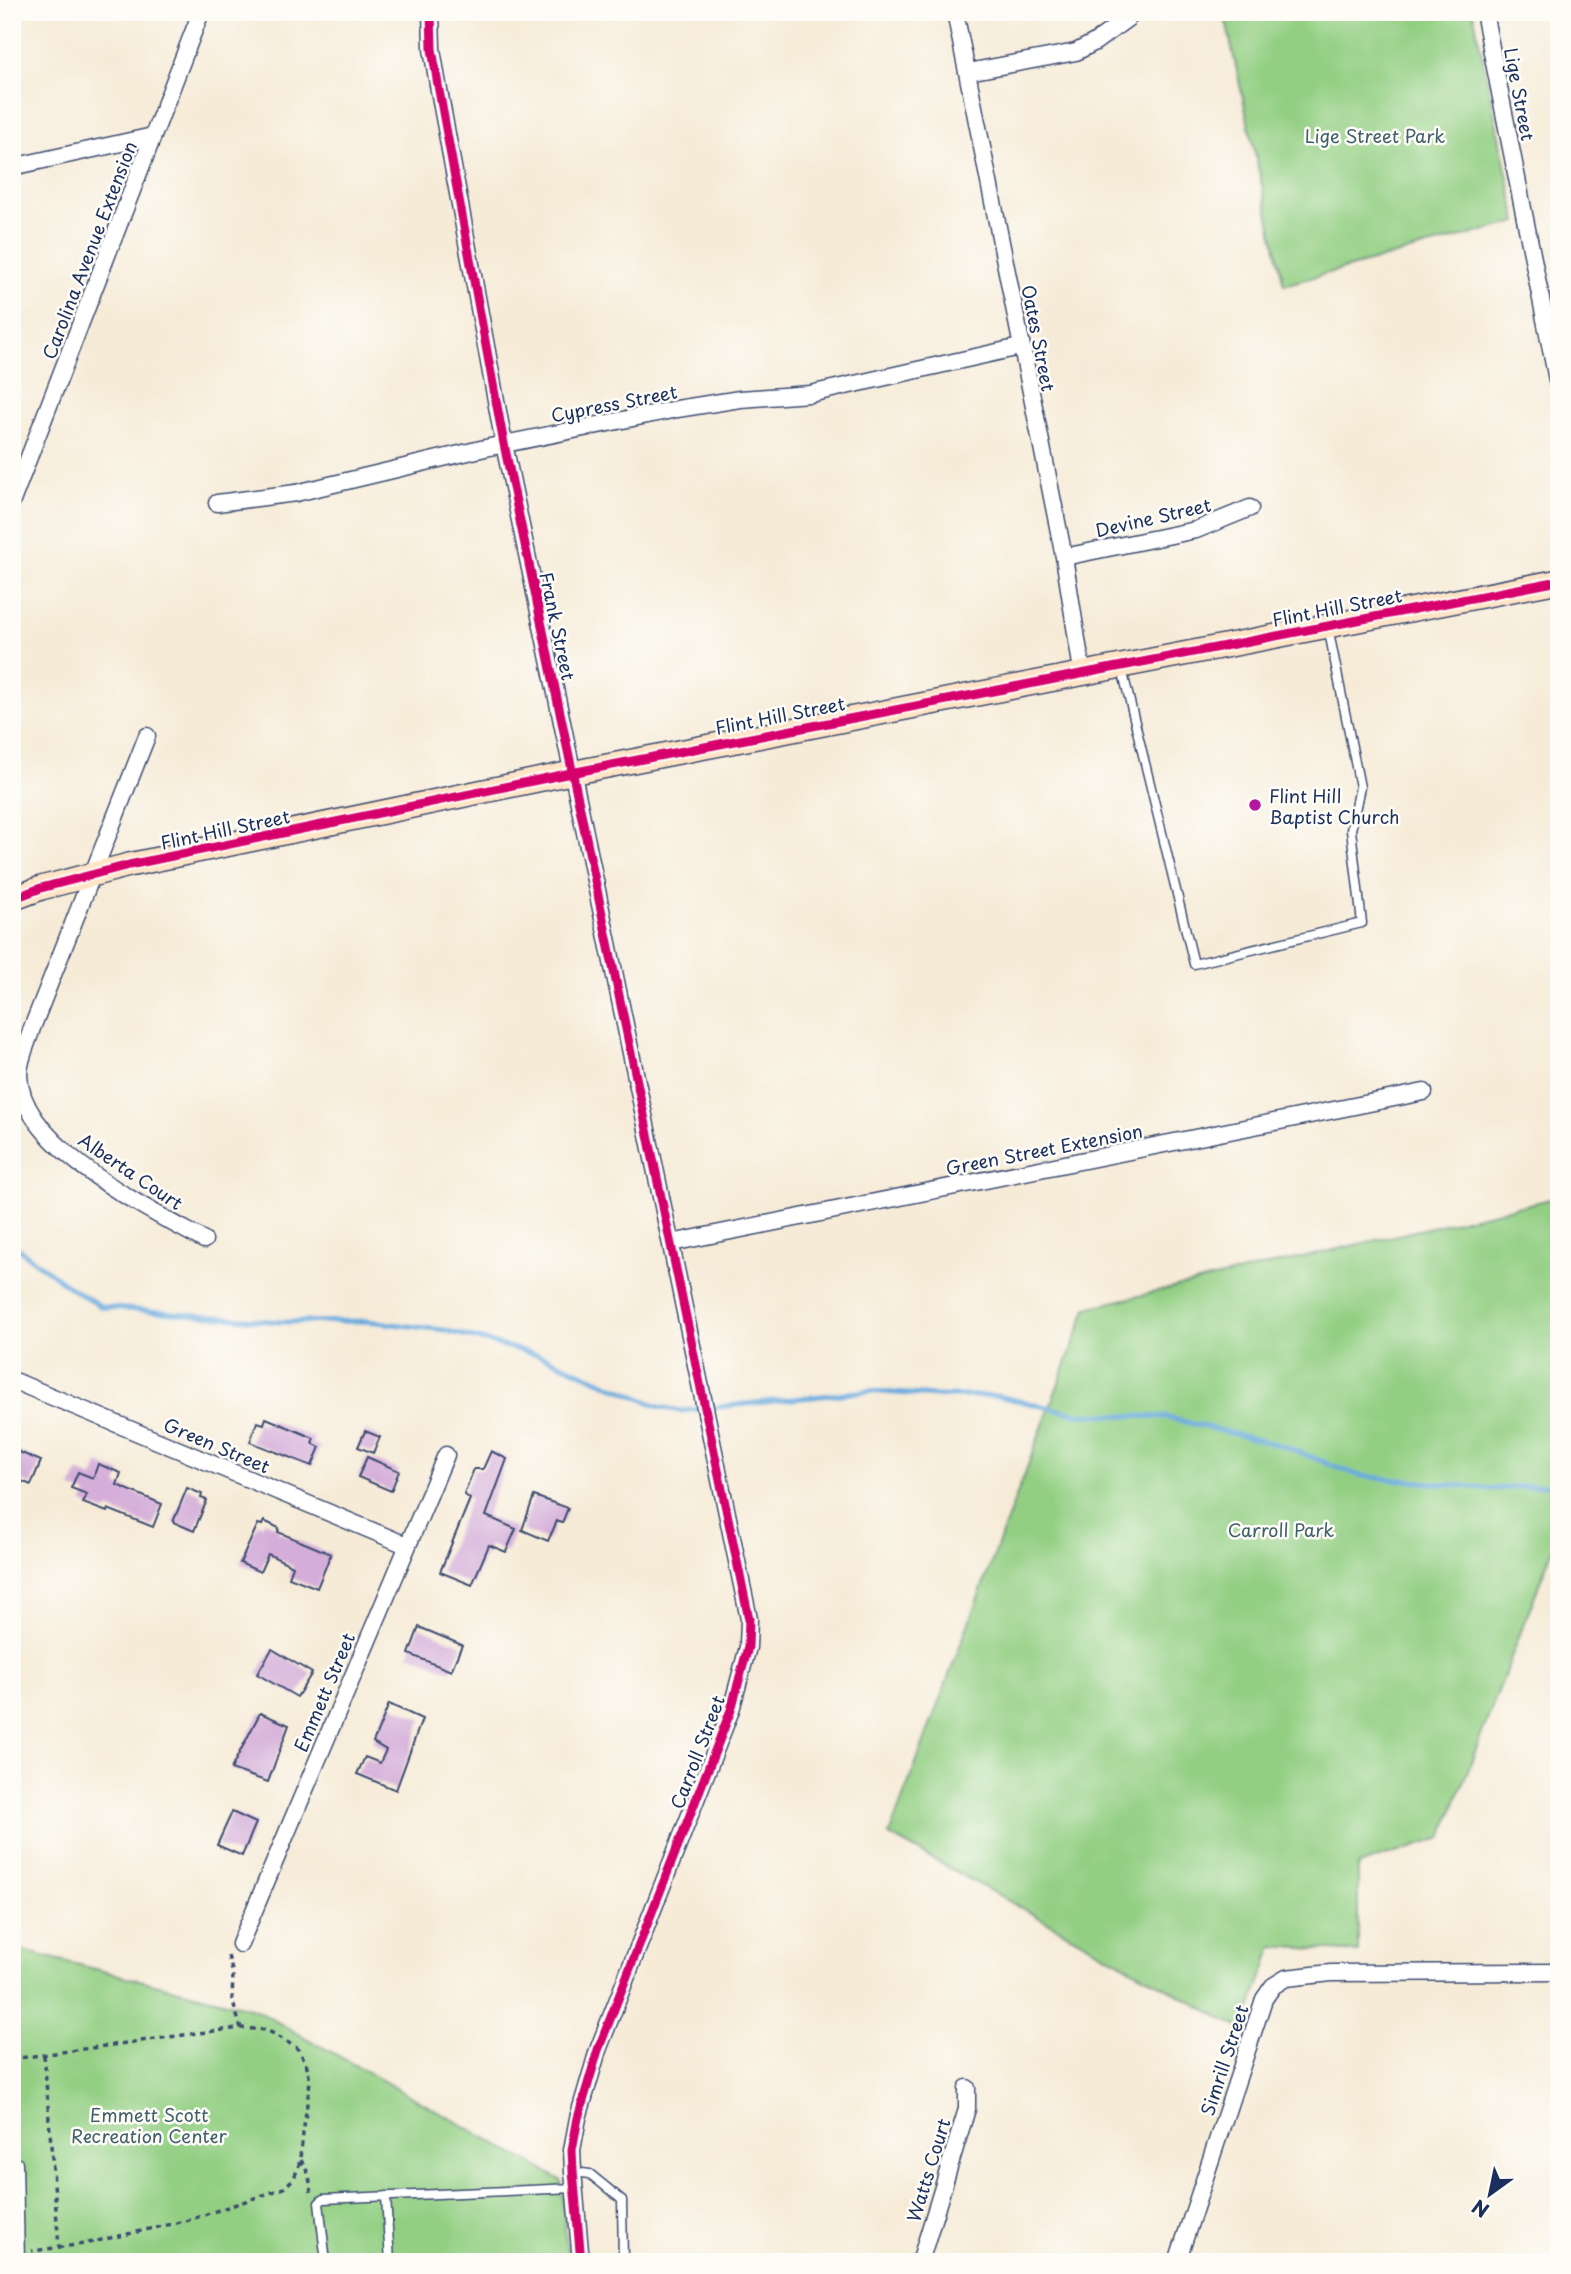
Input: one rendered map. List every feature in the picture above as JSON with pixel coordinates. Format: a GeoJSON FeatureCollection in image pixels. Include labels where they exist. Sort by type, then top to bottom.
{"type":"FeatureCollection","features":[{"type":"Feature","properties":{"kind":"street","name":"Carolina Avenue Extension"},"geometry":{"type":"LineString","coordinates":[[12,502],[201,12]]}},
{"type":"Feature","properties":{"kind":"street","name":"Frank Street"},"geometry":{"type":"LineString","coordinates":[[431,12],[436,73],[504,444],[671,1243]]}},
{"type":"Feature","properties":{"kind":"street","name":"Oates Street"},"geometry":{"type":"LineString","coordinates":[[955,12],[1064,557],[1082,671]]}},
{"type":"Feature","properties":{"kind":"street","name":"Lige Street"},"geometry":{"type":"LineString","coordinates":[[1484,12],[1559,390]]}},
{"type":"Feature","properties":{"kind":"street"},"geometry":{"type":"LineString","coordinates":[[968,72],[1076,52],[1087,48],[1128,18]]}},
{"type":"Feature","properties":{"kind":"street"},"geometry":{"type":"LineString","coordinates":[[12,167],[153,136]]}},
{"type":"Feature","properties":{"kind":"street","name":"Cypress Street"},"geometry":{"type":"LineString","coordinates":[[217,503],[296,493],[504,444],[740,399],[810,394],[1020,347]]}},
{"type":"Feature","properties":{"kind":"street","name":"Devine Street"},"geometry":{"type":"LineString","coordinates":[[1064,557],[1196,530],[1250,508]]}},
{"type":"Feature","properties":{"kind":"street","name":"Flint Hill Street"},"geometry":{"type":"LineString","coordinates":[[12,899],[91,873],[571,773],[1082,671],[1559,580]]}},
{"type":"Feature","properties":{"kind":"street","name":"Alberta Court"},"geometry":{"type":"LineString","coordinates":[[147,736],[91,873],[22,1059],[19,1074],[25,1100],[47,1134],[86,1168],[140,1204],[204,1240]]}},
{"type":"Feature","properties":{"kind":"street","name":"Green Street Extension"},"geometry":{"type":"LineString","coordinates":[[671,1243],[1424,1092]]}},
{"type":"Feature","properties":{"kind":"street","name":"Carroll Street"},"geometry":{"type":"LineString","coordinates":[[581,2262],[572,2150],[578,2119],[598,2050],[731,1710],[748,1647],[749,1619],[671,1243]]}},
{"type":"Feature","properties":{"kind":"street","name":"Green Street"},"geometry":{"type":"LineString","coordinates":[[12,1380],[407,1545]]}},
{"type":"Feature","properties":{"kind":"street","name":"Emmett Street"},"geometry":{"type":"LineString","coordinates":[[235,1946],[446,1455]]}},
{"type":"Feature","properties":{"kind":"street","name":"Simrill Street"},"geometry":{"type":"LineString","coordinates":[[1177,2262],[1264,1999],[1273,1986],[1286,1978],[1331,1973],[1559,1972]]}},
{"type":"Feature","properties":{"kind":"street","name":"Watts Court"},"geometry":{"type":"LineString","coordinates":[[920,2262],[967,2109],[967,2088]]}},
{"type":"Feature","properties":{"kind":"lane"},"geometry":{"type":"LineString","coordinates":[[1121,664],[1194,964],[1206,962],[1362,923],[1351,830],[1360,786],[1327,625]]}},
{"type":"Feature","properties":{"kind":"lane"},"geometry":{"type":"LineString","coordinates":[[18,2163],[20,2258]]}},
{"type":"Feature","properties":{"kind":"lane"},"geometry":{"type":"LineString","coordinates":[[326,2262],[319,2203],[323,2199],[573,2180],[590,2174],[622,2200],[623,2262]]}},
{"type":"Feature","properties":{"kind":"lane"},"geometry":{"type":"LineString","coordinates":[[386,2196],[390,2262]]}},
{"type":"Feature","properties":{"kind":"path"},"geometry":{"type":"LineString","coordinates":[[235,1946],[228,1957],[233,1975],[232,2000],[241,2028]]}},
{"type":"Feature","properties":{"kind":"path"},"geometry":{"type":"LineString","coordinates":[[12,2059],[241,2028],[267,2030],[284,2038],[297,2048],[306,2062],[310,2081],[300,2159],[294,2178],[284,2188],[178,2223],[59,2246],[20,2258]]}},
{"type":"Feature","properties":{"kind":"path"},"geometry":{"type":"LineString","coordinates":[[44,2055],[59,2246]]}},
{"type":"Feature","properties":{"kind":"path"},"geometry":{"type":"LineString","coordinates":[[300,2159],[309,2175],[311,2196],[319,2203]]}},
{"type":"Feature","properties":{"kind":"green space","name":"Lige Street Park"},"geometry":{"type":"Polygon","coordinates":[[[1224,12],[1473,12],[1517,222],[1284,285],[1224,12]]]}},
{"type":"Feature","properties":{"kind":"green space","name":"Carroll Park"},"geometry":{"type":"Polygon","coordinates":[[[1559,1197],[1559,1532],[1442,1838],[1358,1865],[1358,1952],[1273,1946],[1243,2030],[889,1835],[1087,1308],[1559,1197]]]}},
{"type":"Feature","properties":{"kind":"green space","name":"Emmett Scott Recreation Center"},"geometry":{"type":"Polygon","coordinates":[[[12,1948],[254,2009],[561,2180],[568,2262],[12,2262],[12,1948]]]}},
{"type":"Feature","properties":{"kind":"building"},"geometry":{"type":"Polygon","coordinates":[[[266,1418],[314,1438],[312,1443],[320,1447],[312,1466],[250,1442],[257,1422],[264,1424],[266,1418]]]}},
{"type":"Feature","properties":{"kind":"building"},"geometry":{"type":"Polygon","coordinates":[[[365,1431],[380,1437],[373,1453],[358,1447],[365,1431]]]}},
{"type":"Feature","properties":{"kind":"building"},"geometry":{"type":"Polygon","coordinates":[[[12,1449],[41,1461],[31,1485],[12,1477],[12,1449]]]}},
{"type":"Feature","properties":{"kind":"building"},"geometry":{"type":"Polygon","coordinates":[[[491,1451],[507,1459],[486,1516],[516,1529],[506,1552],[489,1545],[472,1585],[440,1572],[470,1499],[464,1494],[474,1469],[483,1469],[491,1451]]]}},
{"type":"Feature","properties":{"kind":"building"},"geometry":{"type":"Polygon","coordinates":[[[367,1457],[399,1471],[391,1491],[358,1477],[367,1457]]]}},
{"type":"Feature","properties":{"kind":"building"},"geometry":{"type":"Polygon","coordinates":[[[98,1464],[121,1473],[117,1485],[162,1504],[153,1527],[108,1509],[107,1512],[83,1503],[87,1494],[71,1488],[78,1472],[93,1478],[98,1464]]]}},
{"type":"Feature","properties":{"kind":"building"},"geometry":{"type":"Polygon","coordinates":[[[187,1488],[202,1494],[201,1498],[207,1500],[194,1531],[173,1522],[187,1488]]]}},
{"type":"Feature","properties":{"kind":"building"},"geometry":{"type":"Polygon","coordinates":[[[534,1496],[568,1508],[562,1523],[557,1521],[548,1541],[522,1530],[534,1496]]]}},
{"type":"Feature","properties":{"kind":"building"},"geometry":{"type":"Polygon","coordinates":[[[264,1521],[279,1528],[278,1532],[331,1554],[317,1588],[289,1577],[293,1566],[268,1554],[260,1572],[240,1563],[258,1524],[262,1525],[264,1521]]]}},
{"type":"Feature","properties":{"kind":"building"},"geometry":{"type":"Polygon","coordinates":[[[419,1627],[462,1645],[451,1671],[409,1654],[419,1627]]]}},
{"type":"Feature","properties":{"kind":"building"},"geometry":{"type":"Polygon","coordinates":[[[272,1649],[312,1673],[297,1697],[257,1674],[272,1649]]]}},
{"type":"Feature","properties":{"kind":"building"},"geometry":{"type":"Polygon","coordinates":[[[389,1704],[422,1719],[396,1790],[357,1774],[365,1757],[380,1763],[386,1750],[373,1742],[389,1704]]]}},
{"type":"Feature","properties":{"kind":"building"},"geometry":{"type":"Polygon","coordinates":[[[260,1713],[289,1725],[268,1782],[231,1769],[260,1713]]]}},
{"type":"Feature","properties":{"kind":"building"},"geometry":{"type":"Polygon","coordinates":[[[232,1812],[256,1823],[242,1856],[217,1845],[232,1812]]]}},
{"type":"Feature","properties":{"kind":"waterway"},"geometry":{"type":"LineString","coordinates":[[12,1244],[72,1289],[102,1307],[281,1322],[367,1321],[444,1330],[545,1357],[660,1407],[681,1411],[868,1391],[936,1396],[997,1396],[1078,1414],[1165,1417],[1283,1446],[1360,1476],[1493,1489],[1559,1484]]}},
{"type":"Feature","properties":{"kind":"cycle path"},"geometry":{"type":"LineString","coordinates":[[431,12],[432,49],[438,85],[504,444],[749,1619],[748,1647],[731,1710],[598,2050],[578,2118],[572,2150],[581,2262]]}},
{"type":"Feature","properties":{"kind":"cycle path"},"geometry":{"type":"LineString","coordinates":[[12,899],[41,888],[129,865],[571,773],[1559,581]]}},
{"type":"Feature","properties":{"kind":"place","name":"Flint Hill Baptist Church"},"geometry":{"type":"Point","coordinates":[1255,805]}}]}
